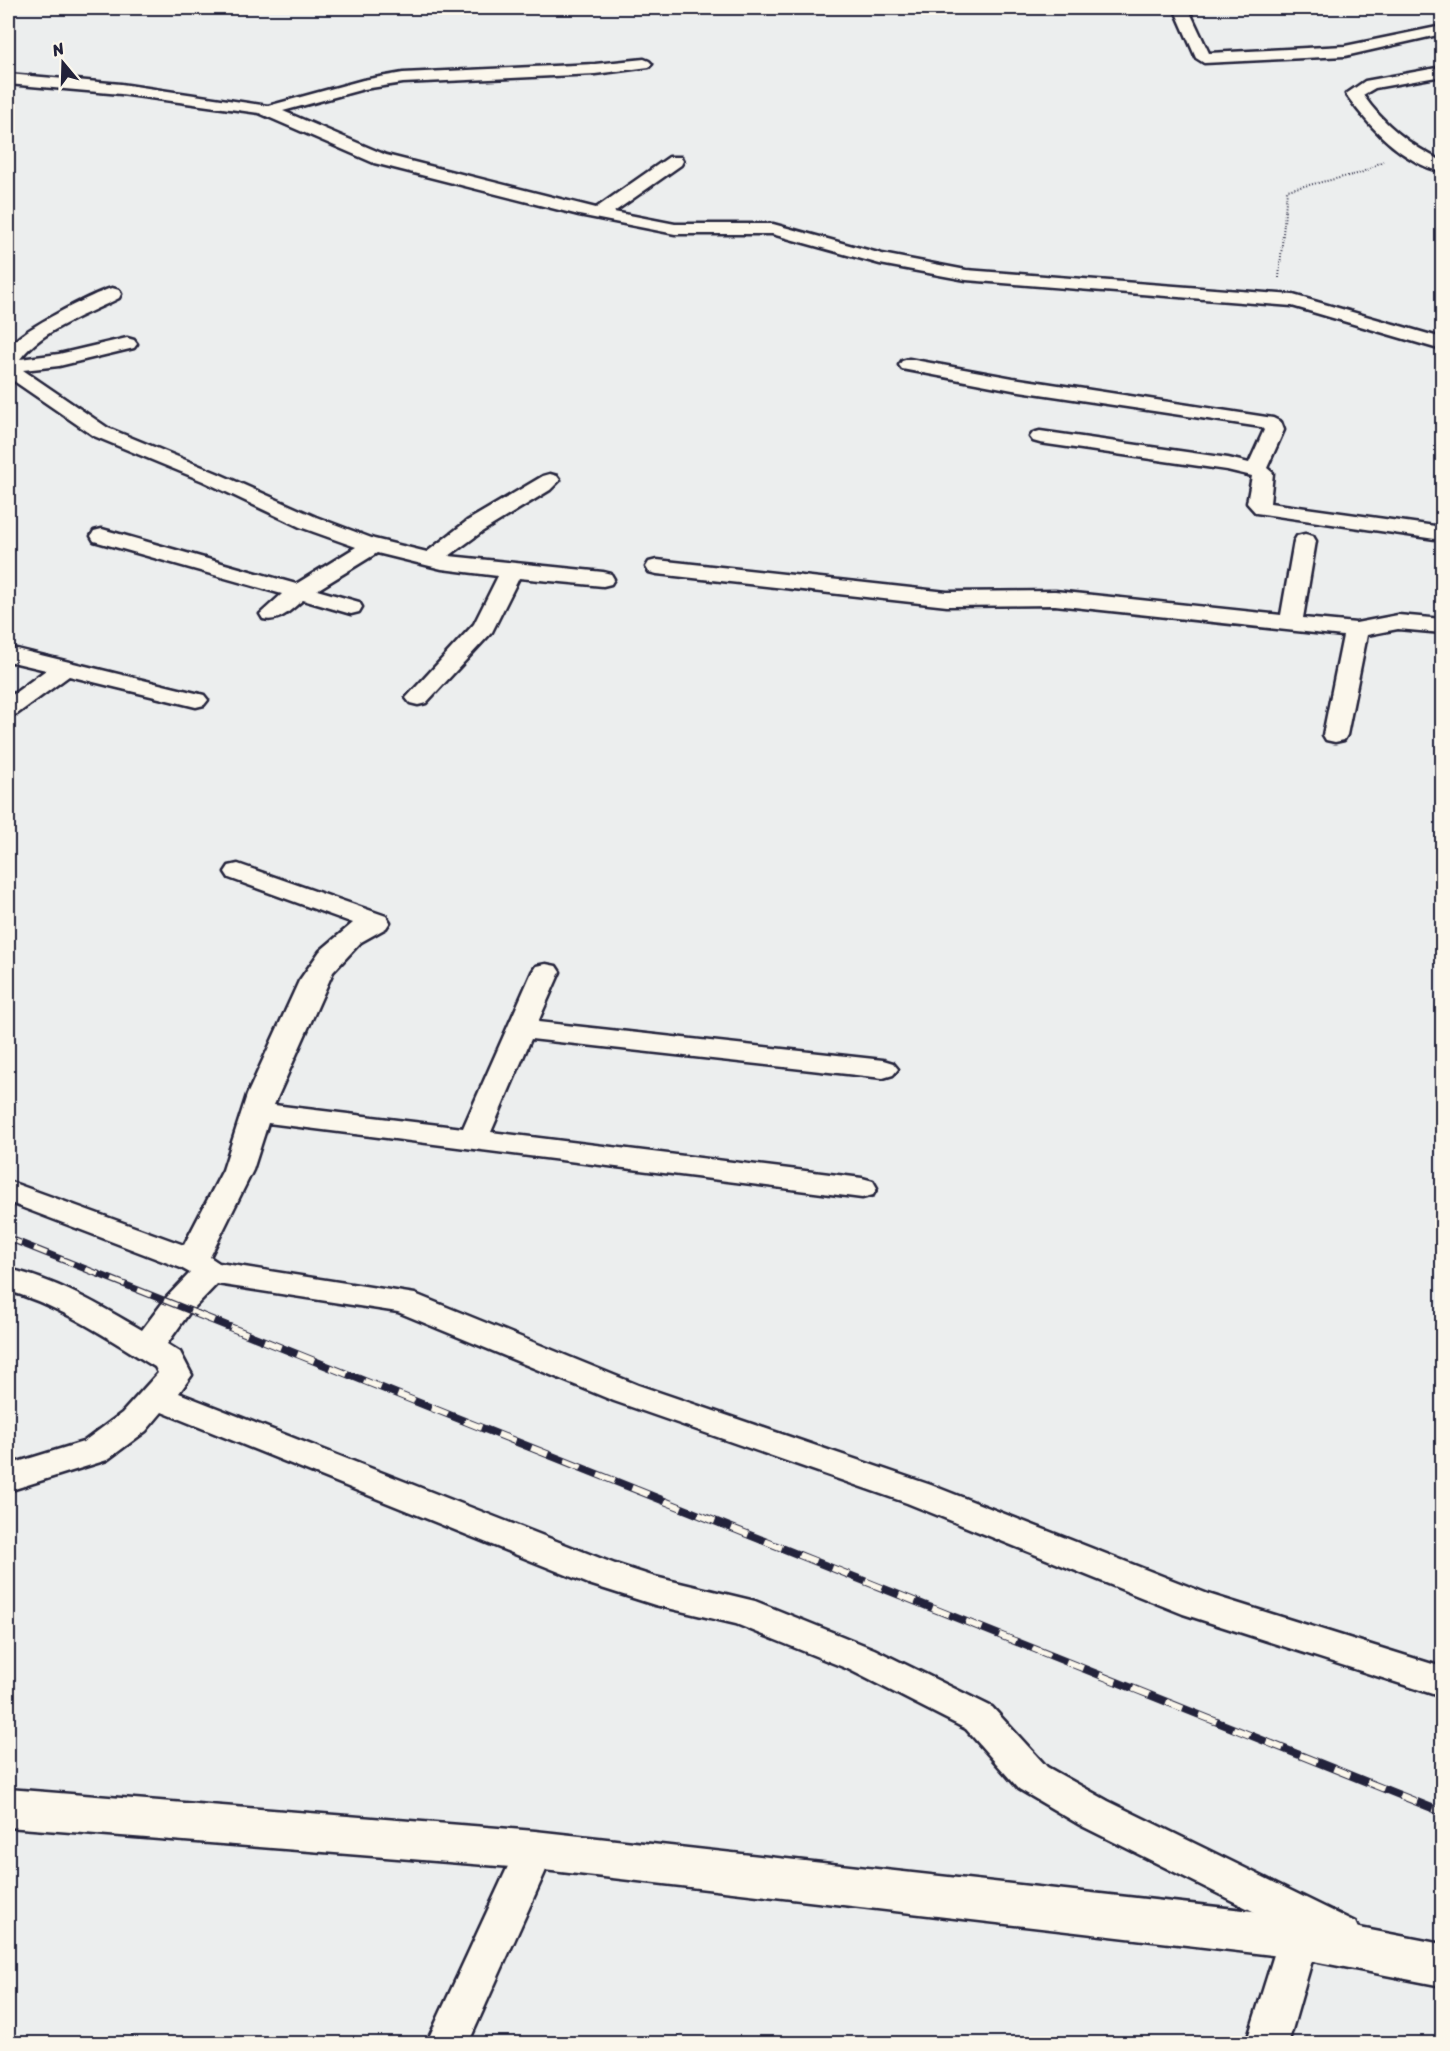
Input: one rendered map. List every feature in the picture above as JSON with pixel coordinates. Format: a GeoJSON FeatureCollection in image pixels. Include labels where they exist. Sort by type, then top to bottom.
{"type":"FeatureCollection","features":[{"type":"Feature","properties":{"kind":"main road"},"geometry":{"type":"LineString","coordinates":[[8,1808],[535,1850],[1298,1937],[1443,1965]]}},
{"type":"Feature","properties":{"kind":"street"},"geometry":{"type":"LineString","coordinates":[[1181,8],[1204,58],[1345,51],[1443,30]]}},
{"type":"Feature","properties":{"kind":"street"},"geometry":{"type":"LineString","coordinates":[[267,111],[363,85],[403,78],[595,69],[644,64]]}},
{"type":"Feature","properties":{"kind":"street"},"geometry":{"type":"LineString","coordinates":[[1443,72],[1370,84],[1354,92],[1359,102],[1372,116],[1404,145],[1443,168]]}},
{"type":"Feature","properties":{"kind":"street"},"geometry":{"type":"LineString","coordinates":[[8,79],[121,89],[239,104],[267,111],[380,159],[599,214],[683,230],[773,229],[880,259],[966,275],[1273,299],[1318,306],[1443,344]]}},
{"type":"Feature","properties":{"kind":"street"},"geometry":{"type":"LineString","coordinates":[[599,214],[675,161]]}},
{"type":"Feature","properties":{"kind":"street"},"geometry":{"type":"LineString","coordinates":[[8,362],[23,342],[112,294]]}},
{"type":"Feature","properties":{"kind":"street"},"geometry":{"type":"LineString","coordinates":[[8,368],[59,360],[127,344]]}},
{"type":"Feature","properties":{"kind":"street"},"geometry":{"type":"LineString","coordinates":[[909,365],[1013,384],[1266,422],[1274,426],[1274,430],[1257,470]]}},
{"type":"Feature","properties":{"kind":"street"},"geometry":{"type":"LineString","coordinates":[[8,368],[101,432],[210,477],[308,522],[374,545],[431,559],[511,571],[603,579]]}},
{"type":"Feature","properties":{"kind":"street"},"geometry":{"type":"LineString","coordinates":[[1040,437],[1257,470],[1263,473],[1258,502],[1264,508],[1443,534]]}},
{"type":"Feature","properties":{"kind":"street"},"geometry":{"type":"LineString","coordinates":[[431,559],[475,526],[550,480]]}},
{"type":"Feature","properties":{"kind":"street"},"geometry":{"type":"LineString","coordinates":[[102,536],[351,607]]}},
{"type":"Feature","properties":{"kind":"street"},"geometry":{"type":"LineString","coordinates":[[1291,623],[1305,541]]}},
{"type":"Feature","properties":{"kind":"street"},"geometry":{"type":"LineString","coordinates":[[272,614],[299,592],[374,545]]}},
{"type":"Feature","properties":{"kind":"street"},"geometry":{"type":"LineString","coordinates":[[657,567],[947,599],[1055,598],[1356,630],[1398,622],[1443,626]]}},
{"type":"Feature","properties":{"kind":"street"},"geometry":{"type":"LineString","coordinates":[[418,698],[484,627],[511,571]]}},
{"type":"Feature","properties":{"kind":"street"},"geometry":{"type":"LineString","coordinates":[[1335,735],[1356,630]]}},
{"type":"Feature","properties":{"kind":"street"},"geometry":{"type":"LineString","coordinates":[[8,654],[196,700]]}},
{"type":"Feature","properties":{"kind":"street"},"geometry":{"type":"LineString","coordinates":[[8,709],[63,669]]}},
{"type":"Feature","properties":{"kind":"street"},"geometry":{"type":"LineString","coordinates":[[147,1347],[178,1305],[201,1266],[238,1170],[262,1095],[316,975],[335,952],[376,922],[238,872]]}},
{"type":"Feature","properties":{"kind":"street"},"geometry":{"type":"LineString","coordinates":[[473,1139],[546,972]]}},
{"type":"Feature","properties":{"kind":"street"},"geometry":{"type":"LineString","coordinates":[[522,1029],[883,1069]]}},
{"type":"Feature","properties":{"kind":"street"},"geometry":{"type":"LineString","coordinates":[[257,1112],[862,1188]]}},
{"type":"Feature","properties":{"kind":"street"},"geometry":{"type":"LineString","coordinates":[[8,1191],[201,1266],[404,1302],[626,1393],[919,1494],[1196,1604],[1443,1682]]}},
{"type":"Feature","properties":{"kind":"street"},"geometry":{"type":"LineString","coordinates":[[8,1280],[26,1284],[61,1298],[168,1360],[175,1375],[134,1422],[95,1451],[8,1478]]}},
{"type":"Feature","properties":{"kind":"street"},"geometry":{"type":"LineString","coordinates":[[156,1397],[602,1574],[655,1591],[742,1611],[861,1659],[979,1718],[1033,1778],[1074,1802],[1377,1953]]}},
{"type":"Feature","properties":{"kind":"street"},"geometry":{"type":"LineString","coordinates":[[447,2043],[535,1850]]}},
{"type":"Feature","properties":{"kind":"street"},"geometry":{"type":"LineString","coordinates":[[1267,2043],[1298,1937]]}},
{"type":"Feature","properties":{"kind":"path"},"geometry":{"type":"LineString","coordinates":[[1273,299],[1282,255],[1287,190],[1361,173],[1395,154],[1404,145]]}},
{"type":"Feature","properties":{"kind":"railway"},"geometry":{"type":"LineString","coordinates":[[8,1238],[201,1315]]}},
{"type":"Feature","properties":{"kind":"railway"},"geometry":{"type":"LineString","coordinates":[[197,1314],[1442,1812]]}}]}
